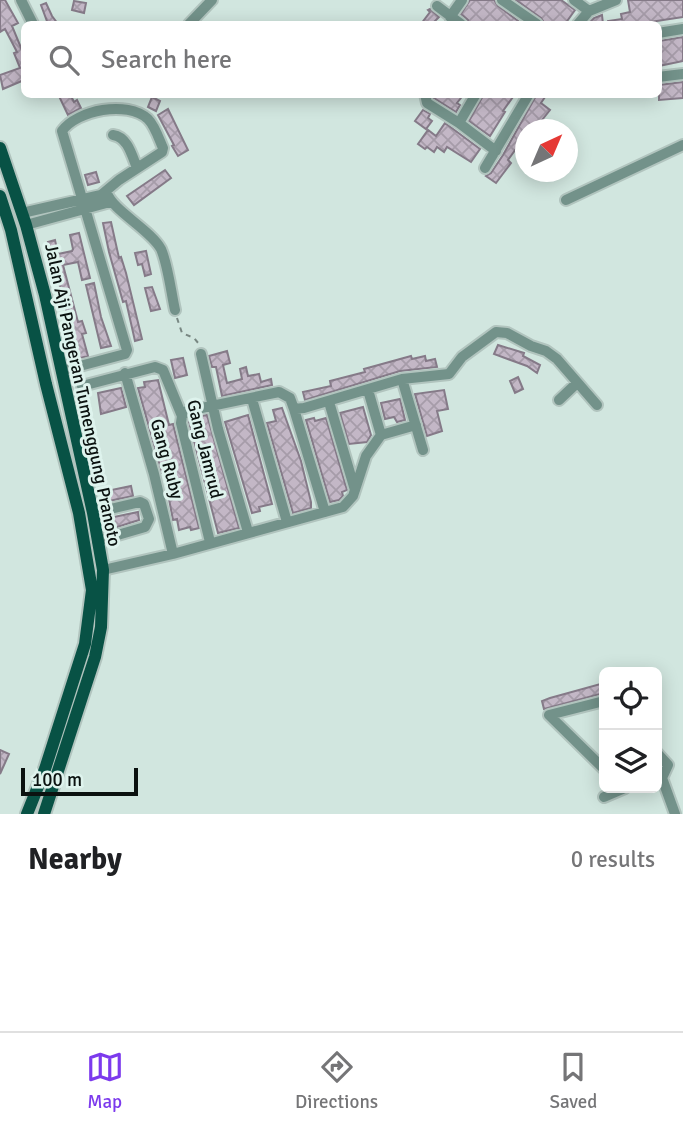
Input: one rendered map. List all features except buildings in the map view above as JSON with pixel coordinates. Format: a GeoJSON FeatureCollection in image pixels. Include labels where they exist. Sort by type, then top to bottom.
{"type":"FeatureCollection","features":[{"type":"Feature","properties":{"kind":"main road","name":"Jalan Aji Pangeran Tumenggung Pranoto"},"geometry":{"type":"LineString","coordinates":[[0,148],[24,219],[45,295],[103,570],[101,626],[95,657],[44,814]]}},
{"type":"Feature","properties":{"kind":"main road","name":"Jalan Aji Pangeran Tumenggung Pranoto"},"geometry":{"type":"LineString","coordinates":[[1,202],[11,230],[79,513],[92,590],[85,644],[27,814]]}},
{"type":"Feature","properties":{"kind":"main road"},"geometry":{"type":"LineString","coordinates":[[44,769],[58,774]]}},
{"type":"Feature","properties":{"kind":"street"},"geometry":{"type":"LineString","coordinates":[[21,0],[32,21]]}},
{"type":"Feature","properties":{"kind":"street"},"geometry":{"type":"LineString","coordinates":[[192,21],[212,0]]}},
{"type":"Feature","properties":{"kind":"street"},"geometry":{"type":"LineString","coordinates":[[450,16],[462,0]]}},
{"type":"Feature","properties":{"kind":"street"},"geometry":{"type":"LineString","coordinates":[[502,0],[533,21]]}},
{"type":"Feature","properties":{"kind":"street"},"geometry":{"type":"LineString","coordinates":[[574,0],[589,11]]}},
{"type":"Feature","properties":{"kind":"street"},"geometry":{"type":"LineString","coordinates":[[581,21],[589,11],[611,1]]}},
{"type":"Feature","properties":{"kind":"street"},"geometry":{"type":"LineString","coordinates":[[437,6],[457,21]]}},
{"type":"Feature","properties":{"kind":"street"},"geometry":{"type":"LineString","coordinates":[[662,32],[683,29]]}},
{"type":"Feature","properties":{"kind":"street"},"geometry":{"type":"LineString","coordinates":[[662,77],[683,74]]}},
{"type":"Feature","properties":{"kind":"street"},"geometry":{"type":"LineString","coordinates":[[426,98],[427,103],[496,150]]}},
{"type":"Feature","properties":{"kind":"street"},"geometry":{"type":"LineString","coordinates":[[459,123],[474,98]]}},
{"type":"Feature","properties":{"kind":"street"},"geometry":{"type":"LineString","coordinates":[[485,168],[527,98]]}},
{"type":"Feature","properties":{"kind":"street"},"geometry":{"type":"LineString","coordinates":[[24,219],[84,204],[109,197],[120,180],[162,152],[163,148],[147,118],[121,102],[67,124],[62,131],[84,204],[127,350],[125,354],[61,371]]}},
{"type":"Feature","properties":{"kind":"street"},"geometry":{"type":"LineString","coordinates":[[114,135],[124,141],[138,168]]}},
{"type":"Feature","properties":{"kind":"street"},"geometry":{"type":"LineString","coordinates":[[566,200],[683,145]]}},
{"type":"Feature","properties":{"kind":"street"},"geometry":{"type":"LineString","coordinates":[[109,197],[160,249],[175,310]]}},
{"type":"Feature","properties":{"kind":"street"},"geometry":{"type":"LineString","coordinates":[[294,409],[330,402],[402,379],[449,374],[462,357],[496,332],[507,333],[546,351],[557,359],[597,405]]}},
{"type":"Feature","properties":{"kind":"street"},"geometry":{"type":"LineString","coordinates":[[201,354],[248,532]]}},
{"type":"Feature","properties":{"kind":"street","name":"Gang Jamrud"},"geometry":{"type":"LineString","coordinates":[[125,373],[159,367],[163,369],[182,416],[181,423],[210,542]]}},
{"type":"Feature","properties":{"kind":"street"},"geometry":{"type":"LineString","coordinates":[[82,386],[125,373]]}},
{"type":"Feature","properties":{"kind":"street","name":"Gang Ruby"},"geometry":{"type":"LineString","coordinates":[[125,373],[154,474],[173,554]]}},
{"type":"Feature","properties":{"kind":"street"},"geometry":{"type":"LineString","coordinates":[[402,379],[423,450]]}},
{"type":"Feature","properties":{"kind":"street"},"geometry":{"type":"LineString","coordinates":[[559,400],[577,383]]}},
{"type":"Feature","properties":{"kind":"street"},"geometry":{"type":"LineString","coordinates":[[368,390],[381,435]]}},
{"type":"Feature","properties":{"kind":"street"},"geometry":{"type":"LineString","coordinates":[[182,416],[187,411],[279,392],[290,398],[325,512]]}},
{"type":"Feature","properties":{"kind":"street"},"geometry":{"type":"LineString","coordinates":[[252,399],[287,522]]}},
{"type":"Feature","properties":{"kind":"street"},"geometry":{"type":"LineString","coordinates":[[330,402],[355,491]]}},
{"type":"Feature","properties":{"kind":"street"},"geometry":{"type":"LineString","coordinates":[[103,570],[336,510],[348,503],[355,491],[366,456],[381,435],[416,425]]}},
{"type":"Feature","properties":{"kind":"street"},"geometry":{"type":"LineString","coordinates":[[93,513],[140,502],[145,506],[149,519],[149,524],[145,527],[97,541]]}},
{"type":"Feature","properties":{"kind":"street"},"geometry":{"type":"LineString","coordinates":[[599,704],[550,715],[599,764]]}},
{"type":"Feature","properties":{"kind":"street"},"geometry":{"type":"LineString","coordinates":[[662,758],[668,765],[662,773]]}},
{"type":"Feature","properties":{"kind":"street"},"geometry":{"type":"LineString","coordinates":[[662,784],[675,814]]}},
{"type":"Feature","properties":{"kind":"street"},"geometry":{"type":"LineString","coordinates":[[604,797],[614,793]]}},
{"type":"Feature","properties":{"kind":"path"},"geometry":{"type":"LineString","coordinates":[[175,310],[182,333],[194,338],[199,344],[201,354]]}}]}
